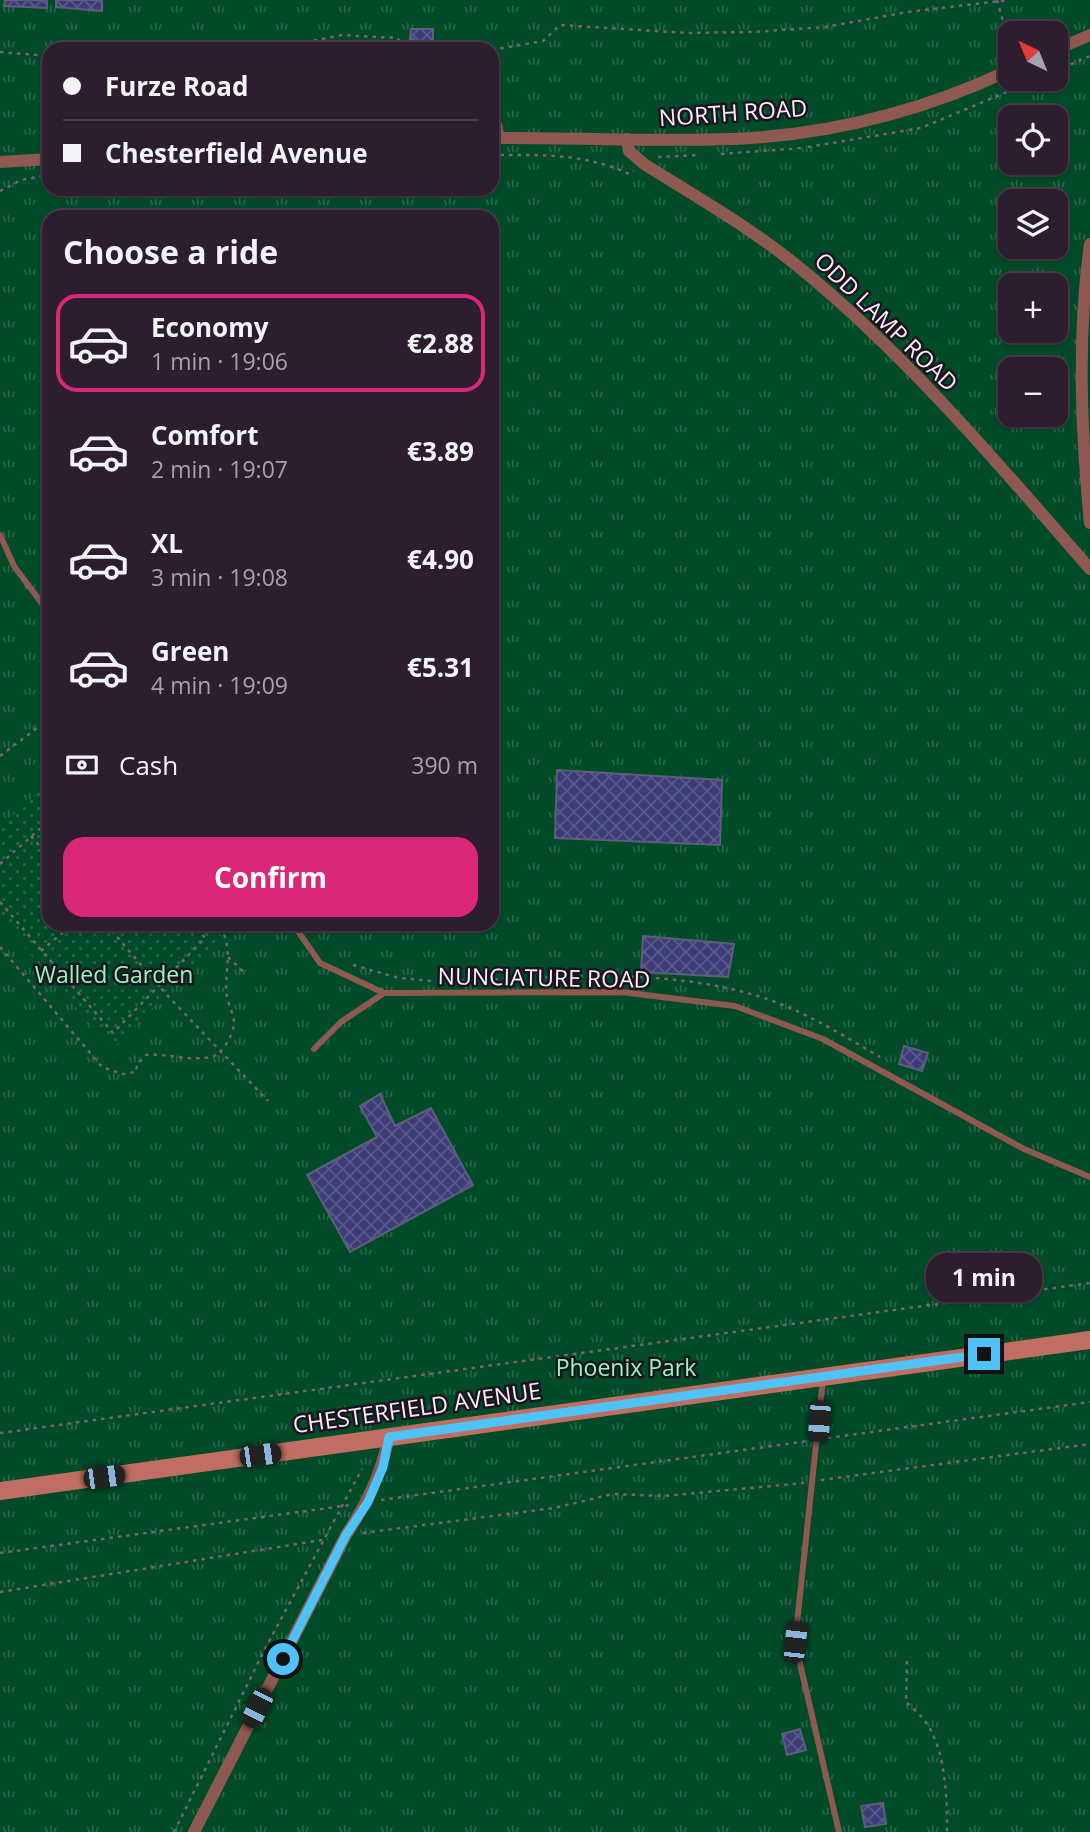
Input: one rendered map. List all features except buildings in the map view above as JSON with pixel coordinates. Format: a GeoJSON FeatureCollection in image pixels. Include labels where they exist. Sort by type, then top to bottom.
{"type":"FeatureCollection","features":[{"type":"Feature","properties":{"kind":"street"},"geometry":{"type":"LineString","coordinates":[[1068,44],[1090,35]]}},
{"type":"Feature","properties":{"kind":"street","name":"NORTH ROAD"},"geometry":{"type":"LineString","coordinates":[[499,138],[733,139],[832,127],[902,112],[954,96],[998,76]]}},
{"type":"Feature","properties":{"kind":"street","name":"ODD LAMP ROAD"},"geometry":{"type":"LineString","coordinates":[[627,139],[629,151],[644,164],[762,240],[794,263],[842,306],[931,392],[1090,569]]}},
{"type":"Feature","properties":{"kind":"street"},"geometry":{"type":"LineString","coordinates":[[0,162],[42,159]]}},
{"type":"Feature","properties":{"kind":"street"},"geometry":{"type":"LineString","coordinates":[[1090,244],[1081,365],[1081,420],[1090,523]]}},
{"type":"Feature","properties":{"kind":"street","name":"CHESTERFIELD AVENUE"},"geometry":{"type":"LineString","coordinates":[[0,1491],[1090,1340]]}},
{"type":"Feature","properties":{"kind":"street"},"geometry":{"type":"LineString","coordinates":[[194,1832],[346,1535],[368,1502],[383,1467],[389,1437]]}},
{"type":"Feature","properties":{"kind":"lane"},"geometry":{"type":"LineString","coordinates":[[0,535],[14,566],[42,604]]}},
{"type":"Feature","properties":{"kind":"lane"},"geometry":{"type":"LineString","coordinates":[[298,931],[320,963],[384,993]]}},
{"type":"Feature","properties":{"kind":"lane","name":"NUNCIATURE ROAD"},"geometry":{"type":"LineString","coordinates":[[384,993],[621,992],[735,1006],[823,1039],[1024,1149],[1090,1177]]}},
{"type":"Feature","properties":{"kind":"lane"},"geometry":{"type":"LineString","coordinates":[[314,1049],[341,1022],[384,993]]}},
{"type":"Feature","properties":{"kind":"lane"},"geometry":{"type":"LineString","coordinates":[[824,1377],[818,1440],[810,1482],[795,1642],[839,1832]]}},
{"type":"Feature","properties":{"kind":"path"},"geometry":{"type":"LineString","coordinates":[[499,49],[543,41],[560,25],[629,31],[753,32],[825,26],[1009,0]]}},
{"type":"Feature","properties":{"kind":"path"},"geometry":{"type":"LineString","coordinates":[[997,1],[1003,21]]}},
{"type":"Feature","properties":{"kind":"path"},"geometry":{"type":"LineString","coordinates":[[310,42],[342,36],[397,38],[401,42]]}},
{"type":"Feature","properties":{"kind":"path"},"geometry":{"type":"LineString","coordinates":[[0,52],[42,55]]}},
{"type":"Feature","properties":{"kind":"path"},"geometry":{"type":"LineString","coordinates":[[1068,65],[1090,56]]}},
{"type":"Feature","properties":{"kind":"path"},"geometry":{"type":"LineString","coordinates":[[499,155],[579,157],[606,163],[629,174],[637,169]]}},
{"type":"Feature","properties":{"kind":"path"},"geometry":{"type":"LineString","coordinates":[[0,191],[21,180],[42,176]]}},
{"type":"Feature","properties":{"kind":"path"},"geometry":{"type":"LineString","coordinates":[[0,756],[42,724]]}},
{"type":"Feature","properties":{"kind":"path"},"geometry":{"type":"LineString","coordinates":[[0,864],[42,827]]}},
{"type":"Feature","properties":{"kind":"path"},"geometry":{"type":"LineString","coordinates":[[31,836],[42,849]]}},
{"type":"Feature","properties":{"kind":"path"},"geometry":{"type":"LineString","coordinates":[[0,902],[113,1033],[205,938],[200,931]]}},
{"type":"Feature","properties":{"kind":"path"},"geometry":{"type":"LineString","coordinates":[[41,951],[65,931]]}},
{"type":"Feature","properties":{"kind":"path"},"geometry":{"type":"LineString","coordinates":[[112,931],[159,986],[268,1101]]}},
{"type":"Feature","properties":{"kind":"path"},"geometry":{"type":"LineString","coordinates":[[0,947],[102,1067],[123,1074],[136,1072],[137,1065],[146,1055],[199,1058],[221,1052],[233,1033],[234,1022],[227,997],[227,944],[220,931]]}},
{"type":"Feature","properties":{"kind":"path"},"geometry":{"type":"LineString","coordinates":[[228,957],[246,974]]}},
{"type":"Feature","properties":{"kind":"path"},"geometry":{"type":"LineString","coordinates":[[0,1433],[1090,1283]]}},
{"type":"Feature","properties":{"kind":"path"},"geometry":{"type":"LineString","coordinates":[[0,1553],[1090,1402]]}},
{"type":"Feature","properties":{"kind":"path"},"geometry":{"type":"LineString","coordinates":[[0,1592],[346,1535],[554,1508],[613,1494],[664,1496],[810,1482],[1090,1444]]}},
{"type":"Feature","properties":{"kind":"path"},"geometry":{"type":"LineString","coordinates":[[174,1832],[362,1469]]}},
{"type":"Feature","properties":{"kind":"path"},"geometry":{"type":"LineString","coordinates":[[907,1661],[906,1702],[926,1721],[938,1752],[947,1798],[947,1832]]}},
{"type":"Feature","properties":{"kind":"green space","name":"Phoenix Park"},"geometry":{"type":"Polygon","coordinates":[[[0,0],[1090,0],[1090,1832],[0,1832],[0,0]]]}},
{"type":"Feature","properties":{"kind":"green space","name":"Walled Garden"},"geometry":{"type":"Polygon","coordinates":[[[42,789],[42,931],[216,931],[222,937],[112,1049],[0,919],[0,826],[42,789]]]}},
{"type":"Feature","properties":{"kind":"route"},"geometry":{"type":"LineString","coordinates":[[283,1659],[346,1535],[368,1502],[383,1467],[389,1437],[984,1354]]}}]}
